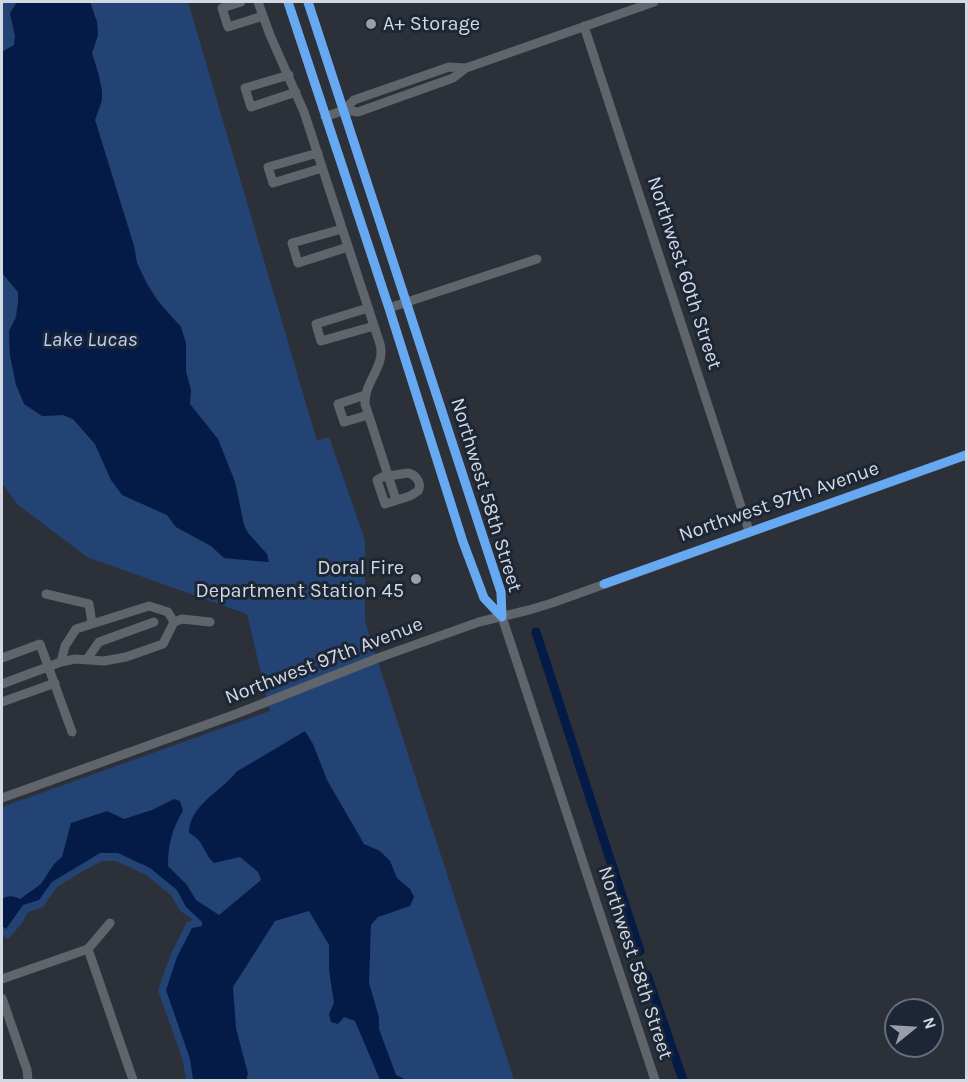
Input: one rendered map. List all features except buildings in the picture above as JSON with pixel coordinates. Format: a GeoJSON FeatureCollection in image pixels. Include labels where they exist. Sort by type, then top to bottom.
{"type":"FeatureCollection","features":[{"type":"Feature","properties":{"kind":"street"},"geometry":{"type":"LineString","coordinates":[[241,2],[222,8],[228,27],[263,16]]}},
{"type":"Feature","properties":{"kind":"street"},"geometry":{"type":"LineString","coordinates":[[258,2],[296,92],[318,153],[381,349],[381,358],[365,395],[368,415],[388,476]]}},
{"type":"Feature","properties":{"kind":"street","name":"Northwest 58th Street"},"geometry":{"type":"LineString","coordinates":[[288,2],[466,549],[484,598],[502,617]]}},
{"type":"Feature","properties":{"kind":"street","name":"Northwest 58th Street"},"geometry":{"type":"LineString","coordinates":[[309,2],[501,592],[502,617],[655,1080]]}},
{"type":"Feature","properties":{"kind":"street"},"geometry":{"type":"LineString","coordinates":[[325,117],[344,110],[354,100],[449,67],[466,68],[654,2]]}},
{"type":"Feature","properties":{"kind":"street","name":"Northwest 60th Street"},"geometry":{"type":"LineString","coordinates":[[584,26],[749,531]]}},
{"type":"Feature","properties":{"kind":"street"},"geometry":{"type":"LineString","coordinates":[[289,75],[245,88],[251,107],[296,92]]}},
{"type":"Feature","properties":{"kind":"street"},"geometry":{"type":"LineString","coordinates":[[318,153],[268,167],[273,183],[322,168]]}},
{"type":"Feature","properties":{"kind":"street"},"geometry":{"type":"LineString","coordinates":[[342,229],[292,243],[298,263],[348,247]]}},
{"type":"Feature","properties":{"kind":"street"},"geometry":{"type":"LineString","coordinates":[[389,308],[537,259]]}},
{"type":"Feature","properties":{"kind":"street"},"geometry":{"type":"LineString","coordinates":[[368,308],[316,324],[321,341],[374,326]]}},
{"type":"Feature","properties":{"kind":"street"},"geometry":{"type":"LineString","coordinates":[[365,395],[338,404],[344,422],[368,415]]}},
{"type":"Feature","properties":{"kind":"street","name":"Northwest 97th Avenue"},"geometry":{"type":"LineString","coordinates":[[2,798],[236,714],[478,622],[552,603],[966,455]]}},
{"type":"Feature","properties":{"kind":"street"},"geometry":{"type":"LineString","coordinates":[[411,473],[418,481],[419,489],[415,494],[385,504],[377,480],[388,476],[411,473]]}},
{"type":"Feature","properties":{"kind":"street"},"geometry":{"type":"LineString","coordinates":[[46,594],[89,604],[92,623]]}},
{"type":"Feature","properties":{"kind":"street"},"geometry":{"type":"LineString","coordinates":[[61,662],[65,646],[76,629],[92,623],[149,606],[168,612],[174,622]]}},
{"type":"Feature","properties":{"kind":"street"},"geometry":{"type":"LineString","coordinates":[[2,684],[61,662],[75,659],[104,661],[126,657],[163,644],[174,622],[182,619],[210,622]]}},
{"type":"Feature","properties":{"kind":"street"},"geometry":{"type":"LineString","coordinates":[[87,659],[99,642],[154,622]]}},
{"type":"Feature","properties":{"kind":"street"},"geometry":{"type":"LineString","coordinates":[[2,658],[40,644],[72,732]]}},
{"type":"Feature","properties":{"kind":"street"},"geometry":{"type":"LineString","coordinates":[[2,702],[55,683]]}},
{"type":"Feature","properties":{"kind":"street"},"geometry":{"type":"LineString","coordinates":[[2,979],[88,949],[110,923]]}},
{"type":"Feature","properties":{"kind":"street"},"geometry":{"type":"LineString","coordinates":[[88,949],[133,1080]]}},
{"type":"Feature","properties":{"kind":"street"},"geometry":{"type":"LineString","coordinates":[[2,998],[27,1070],[28,1080]]}},
{"type":"Feature","properties":{"kind":"shaded area"},"geometry":{"type":"Polygon","coordinates":[[[2,2],[17,2],[10,13],[15,36],[14,45],[2,52],[2,2]]]}},
{"type":"Feature","properties":{"kind":"shaded area"},"geometry":{"type":"Polygon","coordinates":[[[90,2],[188,2],[317,441],[329,437],[365,540],[365,622],[514,1080],[186,1080],[183,1061],[158,990],[171,954],[187,922],[194,920],[180,911],[171,895],[146,875],[116,861],[102,861],[57,887],[43,907],[28,912],[8,939],[2,935],[2,807],[270,711],[247,614],[87,557],[17,504],[2,483],[2,273],[18,292],[15,318],[9,331],[10,355],[16,385],[42,416],[63,415],[73,419],[95,444],[111,480],[141,503],[167,515],[176,527],[211,546],[224,558],[268,562],[267,554],[248,533],[244,525],[235,482],[218,439],[189,404],[191,390],[186,372],[186,343],[143,277],[137,263],[134,246],[95,120],[102,100],[99,76],[92,53],[98,35],[97,22],[90,2]]]}},
{"type":"Feature","properties":{"kind":"water","name":"Lake Lucas"},"geometry":{"type":"Polygon","coordinates":[[[17,2],[90,2],[97,22],[98,35],[92,53],[102,91],[102,100],[95,120],[134,246],[137,263],[157,300],[181,327],[186,343],[186,372],[191,390],[190,404],[218,439],[235,482],[244,525],[248,533],[267,554],[269,562],[224,558],[211,546],[176,527],[167,515],[122,495],[111,480],[95,444],[73,419],[63,415],[42,416],[24,404],[16,385],[10,355],[9,331],[16,318],[18,292],[2,273],[2,52],[14,45],[15,36],[10,13],[17,2]]]}},
{"type":"Feature","properties":{"kind":"water"},"geometry":{"type":"Polygon","coordinates":[[[305,731],[313,744],[327,780],[364,844],[380,851],[390,861],[397,878],[410,889],[414,897],[410,906],[378,917],[371,925],[369,983],[379,1017],[379,1029],[396,1075],[407,1080],[380,1080],[355,1021],[344,1017],[338,1024],[331,1022],[329,1014],[334,1003],[329,970],[329,945],[309,911],[275,921],[233,987],[236,1028],[248,1074],[246,1080],[193,1080],[190,1059],[166,990],[177,957],[192,928],[202,926],[202,922],[186,907],[177,890],[150,868],[118,853],[100,853],[52,882],[39,900],[23,905],[6,929],[2,926],[2,899],[11,896],[20,899],[41,884],[54,864],[62,857],[71,823],[107,811],[124,819],[152,810],[174,799],[180,801],[183,811],[171,837],[168,866],[187,885],[196,900],[219,915],[261,880],[258,872],[240,857],[214,863],[198,839],[189,833],[194,814],[236,772],[305,731]]]}},
{"type":"Feature","properties":{"kind":"waterway"},"geometry":{"type":"LineString","coordinates":[[536,632],[640,951]]}},
{"type":"Feature","properties":{"kind":"waterway"},"geometry":{"type":"LineString","coordinates":[[647,975],[683,1080]]}},
{"type":"Feature","properties":{"kind":"cycle path"},"geometry":{"type":"LineString","coordinates":[[288,2],[463,542],[484,598],[502,617]]}},
{"type":"Feature","properties":{"kind":"cycle path"},"geometry":{"type":"LineString","coordinates":[[308,2],[501,592],[502,617]]}},
{"type":"Feature","properties":{"kind":"cycle path"},"geometry":{"type":"LineString","coordinates":[[604,584],[966,455]]}},
{"type":"Feature","properties":{"kind":"place","name":"A+ Storage"},"geometry":{"type":"Point","coordinates":[371,24]}},
{"type":"Feature","properties":{"kind":"place","name":"Doral Fire Department Station 45"},"geometry":{"type":"Point","coordinates":[416,579]}}]}
